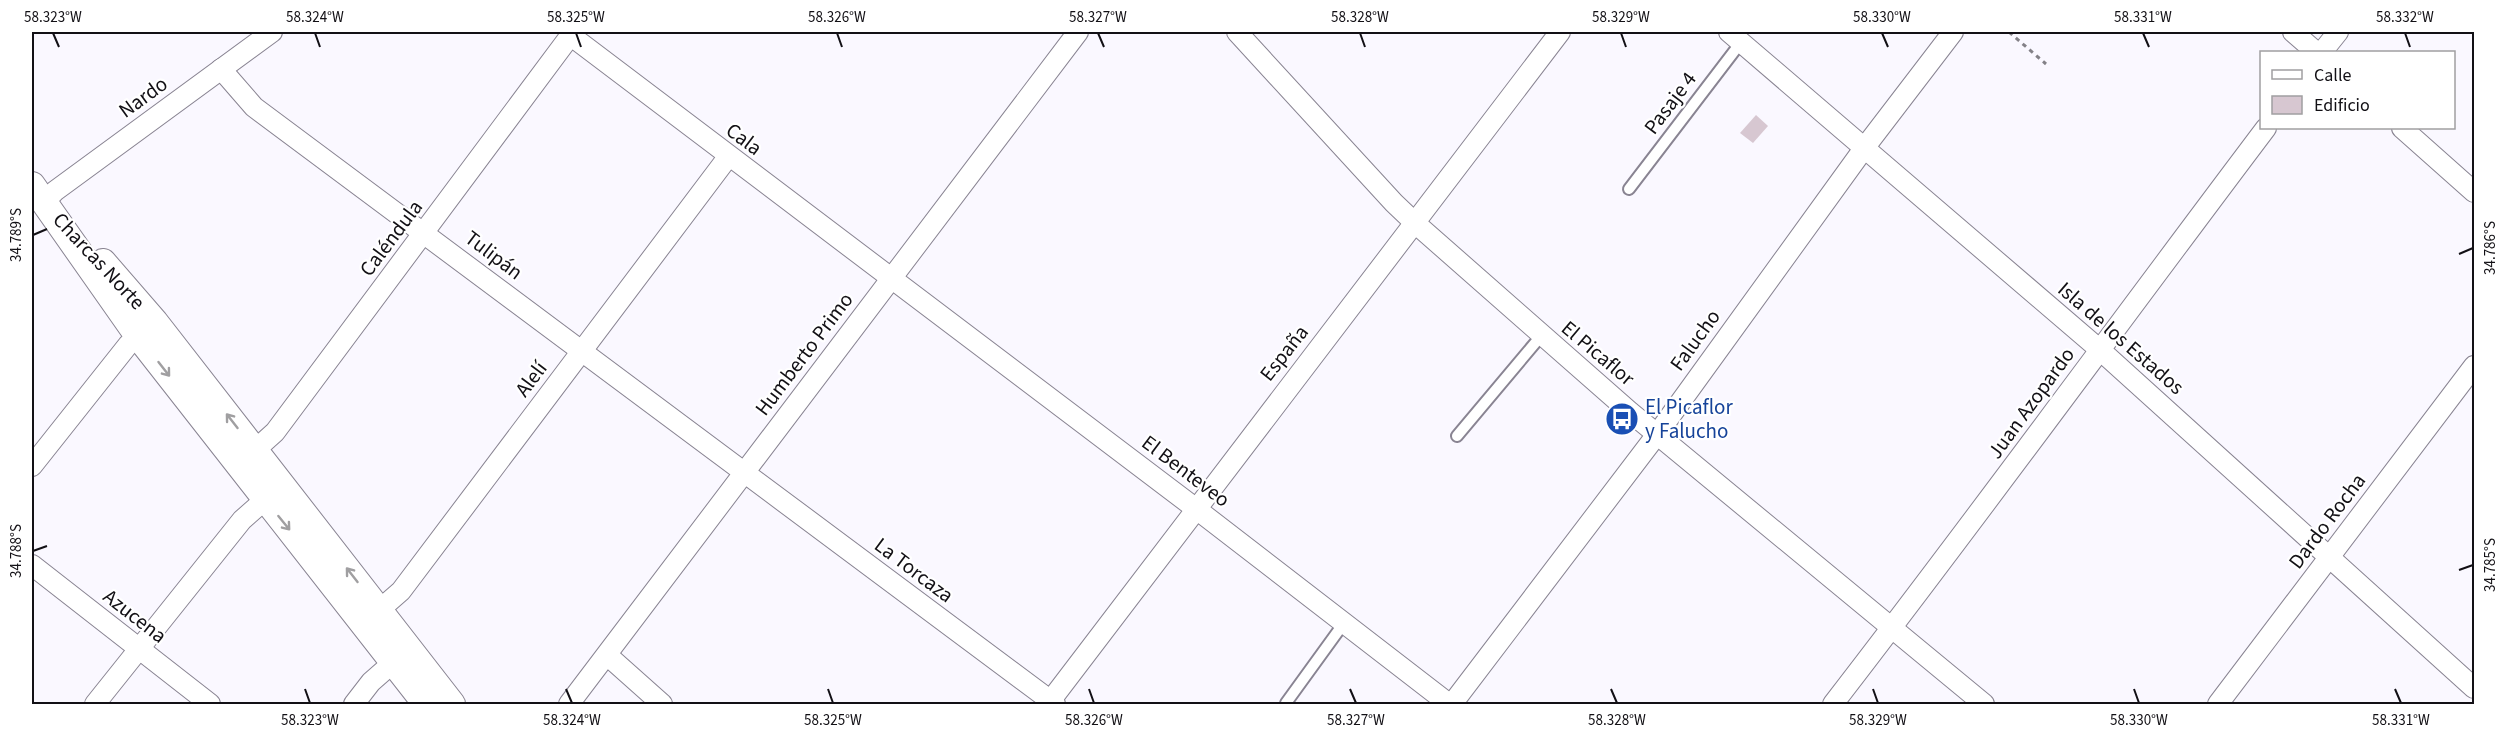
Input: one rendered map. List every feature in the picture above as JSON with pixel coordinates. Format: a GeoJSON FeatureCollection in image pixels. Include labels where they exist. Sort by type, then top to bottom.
{"type":"FeatureCollection","features":[{"type":"Feature","properties":{"kind":"street","name":"Nardo"},"geometry":{"type":"LineString","coordinates":[[38,194],[55,191],[272,32]]}},
{"type":"Feature","properties":{"kind":"street","name":"Humberto Primo"},"geometry":{"type":"LineString","coordinates":[[569,705],[1077,32]]}},
{"type":"Feature","properties":{"kind":"street","name":"El Picaflor"},"geometry":{"type":"LineString","coordinates":[[1237,32],[1415,223],[1541,336],[1984,705]]}},
{"type":"Feature","properties":{"kind":"street","name":"España"},"geometry":{"type":"LineString","coordinates":[[1051,703],[1195,508],[1560,32]]}},
{"type":"Feature","properties":{"kind":"street","name":"Falucho"},"geometry":{"type":"LineString","coordinates":[[1450,705],[1658,432],[1865,147],[1953,32]]}},
{"type":"Feature","properties":{"kind":"street"},"geometry":{"type":"LineString","coordinates":[[2293,32],[2315,51]]}},
{"type":"Feature","properties":{"kind":"street"},"geometry":{"type":"LineString","coordinates":[[2323,51],[2338,32]]}},
{"type":"Feature","properties":{"kind":"street","name":"Cala"},"geometry":{"type":"LineString","coordinates":[[572,33],[728,157],[891,278]]}},
{"type":"Feature","properties":{"kind":"street","name":"Caléndula"},"geometry":{"type":"LineString","coordinates":[[245,455],[275,432],[425,234],[572,33]]}},
{"type":"Feature","properties":{"kind":"street","name":"Isla de los Estados"},"geometry":{"type":"LineString","coordinates":[[1736,36],[2099,349],[2475,688]]}},
{"type":"Feature","properties":{"kind":"street","name":"Tulipán"},"geometry":{"type":"LineString","coordinates":[[221,69],[254,107],[744,474]]}},
{"type":"Feature","properties":{"kind":"street","name":"Juan Azopardo"},"geometry":{"type":"LineString","coordinates":[[1833,705],[1985,507],[2099,349],[2265,129]]}},
{"type":"Feature","properties":{"kind":"street"},"geometry":{"type":"LineString","coordinates":[[2403,129],[2475,192]]}},
{"type":"Feature","properties":{"kind":"street","name":"Alelí"},"geometry":{"type":"LineString","coordinates":[[372,617],[401,591],[728,157]]}},
{"type":"Feature","properties":{"kind":"street","name":"Charcas Norte"},"geometry":{"type":"LineString","coordinates":[[38,194],[117,277],[147,329],[401,655],[452,705]]}},
{"type":"Feature","properties":{"kind":"street","name":"El Benteveo"},"geometry":{"type":"LineString","coordinates":[[891,278],[1450,705]]}},
{"type":"Feature","properties":{"kind":"street"},"geometry":{"type":"LineString","coordinates":[[32,466],[128,345],[147,329]]}},
{"type":"Feature","properties":{"kind":"street","name":"Dardo Rocha"},"geometry":{"type":"LineString","coordinates":[[2218,705],[2475,366]]}},
{"type":"Feature","properties":{"kind":"street","name":"La Torcaza"},"geometry":{"type":"LineString","coordinates":[[744,474],[1051,703]]}},
{"type":"Feature","properties":{"kind":"street"},"geometry":{"type":"LineString","coordinates":[[95,705],[242,520],[274,492]]}},
{"type":"Feature","properties":{"kind":"street","name":"Azucena"},"geometry":{"type":"LineString","coordinates":[[32,565],[210,705]]}},
{"type":"Feature","properties":{"kind":"street"},"geometry":{"type":"LineString","coordinates":[[354,705],[371,682],[401,655]]}},
{"type":"Feature","properties":{"kind":"street","name":"Charcas Norte"},"geometry":{"type":"LineString","coordinates":[[401,655],[426,705]]}},
{"type":"Feature","properties":{"kind":"street"},"geometry":{"type":"LineString","coordinates":[[607,655],[662,705]]}},
{"type":"Feature","properties":{"kind":"lane","name":"Pasaje 4"},"geometry":{"type":"LineString","coordinates":[[1629,189],[1736,36]]}},
{"type":"Feature","properties":{"kind":"lane"},"geometry":{"type":"LineString","coordinates":[[1457,436],[1541,336]]}},
{"type":"Feature","properties":{"kind":"lane"},"geometry":{"type":"LineString","coordinates":[[1286,703],[1344,623]]}},
{"type":"Feature","properties":{"kind":"path"},"geometry":{"type":"LineString","coordinates":[[2009,32],[2046,64]]}},
{"type":"Feature","properties":{"kind":"building"},"geometry":{"type":"Polygon","coordinates":[[[1756,115],[1768,126],[1753,143],[1740,133],[1756,115]]]}},
{"type":"Feature","properties":{"kind":"place","name":"El Picaflor y Falucho"},"geometry":{"type":"Point","coordinates":[1622,419]}}]}
